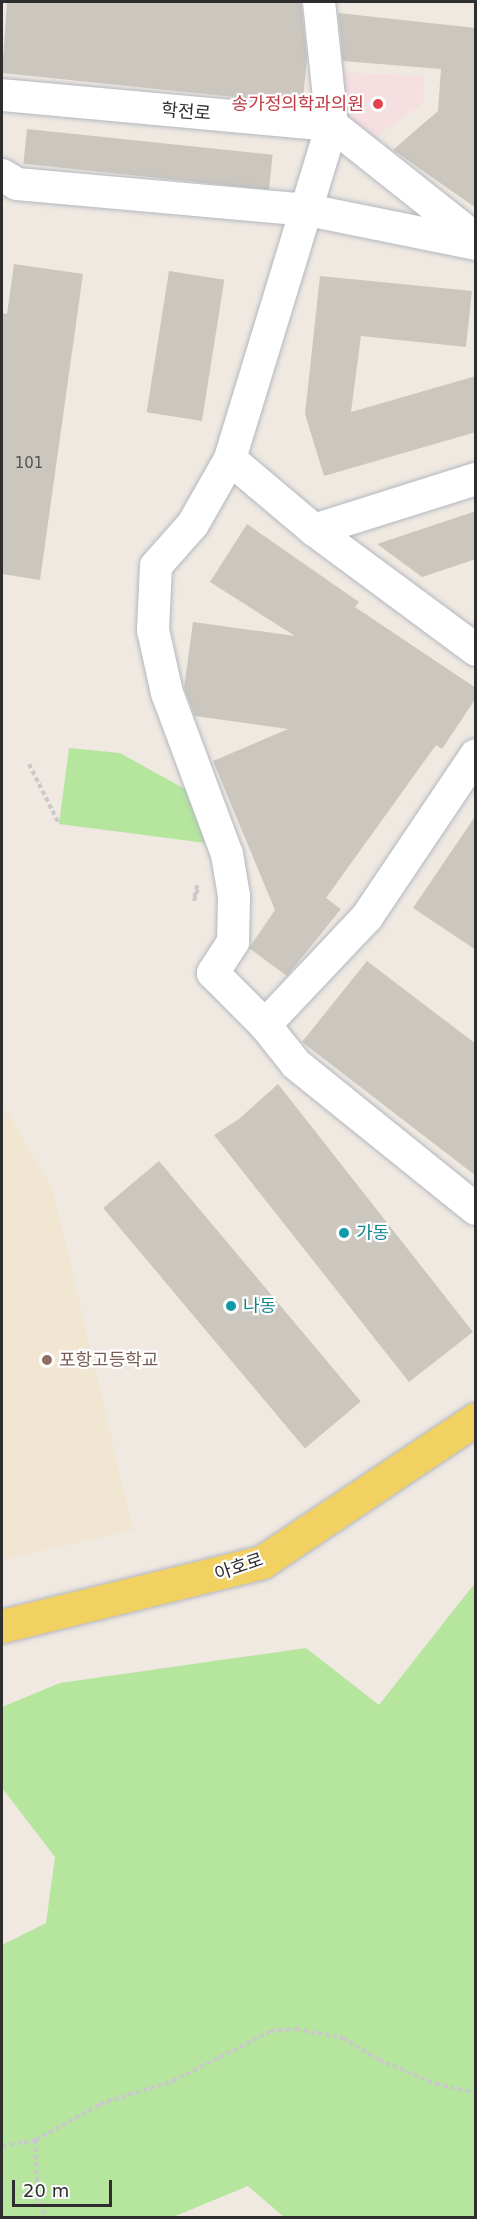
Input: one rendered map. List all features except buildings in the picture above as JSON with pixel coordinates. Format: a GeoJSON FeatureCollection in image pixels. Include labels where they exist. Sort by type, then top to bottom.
{"type":"FeatureCollection","features":[{"type":"Feature","properties":{"kind":"main road","name":"아호로"},"geometry":{"type":"LineString","coordinates":[[2,1626],[262,1562],[476,1419]]}},
{"type":"Feature","properties":{"kind":"street"},"geometry":{"type":"LineString","coordinates":[[319,2],[332,125],[308,210],[230,459],[193,524],[156,566],[153,630],[167,693],[226,854],[234,896],[233,942],[213,973],[266,1025],[296,1064],[476,1209]]}},
{"type":"Feature","properties":{"kind":"street","name":"학전로"},"geometry":{"type":"LineString","coordinates":[[2,95],[332,125]]}},
{"type":"Feature","properties":{"kind":"street"},"geometry":{"type":"LineString","coordinates":[[332,125],[476,239]]}},
{"type":"Feature","properties":{"kind":"street"},"geometry":{"type":"LineString","coordinates":[[2,175],[17,184],[308,210],[476,244]]}},
{"type":"Feature","properties":{"kind":"street"},"geometry":{"type":"LineString","coordinates":[[230,459],[314,530],[476,650]]}},
{"type":"Feature","properties":{"kind":"street"},"geometry":{"type":"LineString","coordinates":[[314,530],[476,479]]}},
{"type":"Feature","properties":{"kind":"street"},"geometry":{"type":"LineString","coordinates":[[266,1025],[367,917],[476,755]]}},
{"type":"Feature","properties":{"kind":"path"},"geometry":{"type":"LineString","coordinates":[[28,764],[59,824]]}},
{"type":"Feature","properties":{"kind":"path"},"geometry":{"type":"LineString","coordinates":[[2,2146],[36,2140],[100,2104],[173,2081],[271,2031],[296,2029],[343,2038],[407,2072],[476,2093]]}},
{"type":"Feature","properties":{"kind":"path"},"geometry":{"type":"LineString","coordinates":[[36,2140],[37,2195],[46,2217]]}},
{"type":"Feature","properties":{"kind":"shaded area"},"geometry":{"type":"Polygon","coordinates":[[[332,72],[424,76],[423,103],[375,138],[331,110],[332,72]]]}},
{"type":"Feature","properties":{"kind":"shaded area","name":"포항고등학교"},"geometry":{"type":"Polygon","coordinates":[[[2,1103],[53,1190],[133,1530],[2,1560],[2,1103]]]}},
{"type":"Feature","properties":{"kind":"green space"},"geometry":{"type":"Polygon","coordinates":[[[69,748],[120,753],[201,798],[206,843],[59,824],[69,748]]]}},
{"type":"Feature","properties":{"kind":"green space"},"geometry":{"type":"Polygon","coordinates":[[[475,1583],[475,2217],[284,2217],[248,2186],[173,2217],[2,2217],[2,1945],[46,1923],[55,1857],[2,1788],[2,1707],[60,1683],[306,1648],[379,1705],[475,1583]]]}},
{"type":"Feature","properties":{"kind":"place","name":"송가정의학과의원"},"geometry":{"type":"Point","coordinates":[378,104]}},
{"type":"Feature","properties":{"kind":"place","name":"가동"},"geometry":{"type":"Point","coordinates":[344,1233]}},
{"type":"Feature","properties":{"kind":"place","name":"나동"},"geometry":{"type":"Point","coordinates":[231,1306]}},
{"type":"Feature","properties":{"kind":"place","name":"포항고등학교"},"geometry":{"type":"Point","coordinates":[47,1360]}}]}
